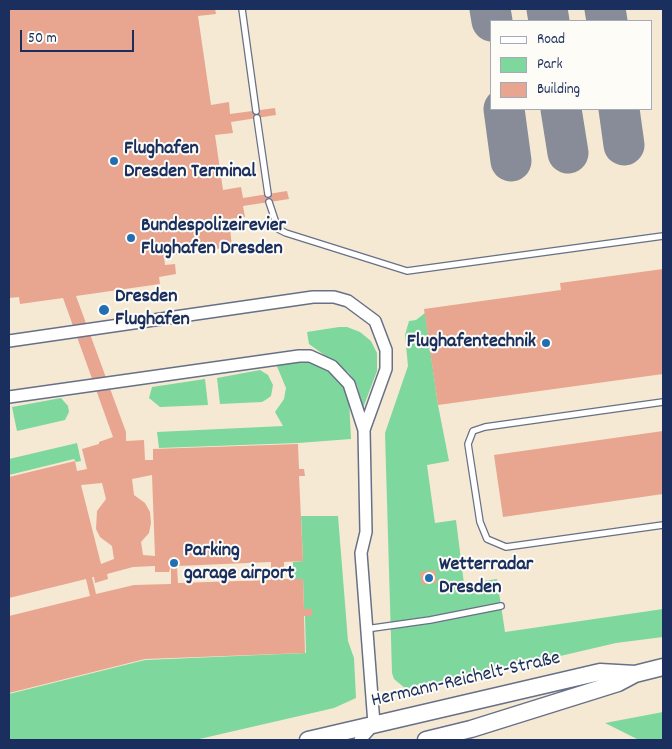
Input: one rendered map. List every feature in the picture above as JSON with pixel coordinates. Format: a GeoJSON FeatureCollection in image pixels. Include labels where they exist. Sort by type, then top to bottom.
{"type":"FeatureCollection","features":[{"type":"Feature","properties":{"kind":"main road","name":"Hermann-Reichelt-Straße"},"geometry":{"type":"LineString","coordinates":[[426,740],[618,683],[635,674],[663,667]]}},
{"type":"Feature","properties":{"kind":"main road","name":"Hermann-Reichelt-Straße"},"geometry":{"type":"LineString","coordinates":[[308,740],[600,672],[635,674]]}},
{"type":"Feature","properties":{"kind":"street"},"geometry":{"type":"LineString","coordinates":[[9,341],[314,297],[334,297],[348,300],[368,315],[380,332],[386,350],[386,369],[364,430]]}},
{"type":"Feature","properties":{"kind":"street"},"geometry":{"type":"LineString","coordinates":[[9,397],[299,356],[310,356],[332,366],[349,384],[364,430],[366,532],[360,553],[374,724],[360,740]]}},
{"type":"Feature","properties":{"kind":"lane"},"geometry":{"type":"LineString","coordinates":[[242,9],[256,111]]}},
{"type":"Feature","properties":{"kind":"lane"},"geometry":{"type":"LineString","coordinates":[[257,118],[268,194]]}},
{"type":"Feature","properties":{"kind":"lane"},"geometry":{"type":"LineString","coordinates":[[269,202],[278,229],[407,271],[663,236]]}},
{"type":"Feature","properties":{"kind":"lane"},"geometry":{"type":"LineString","coordinates":[[663,402],[485,427],[473,431],[468,444],[480,522],[487,540],[506,547],[663,525]]}},
{"type":"Feature","properties":{"kind":"lane"},"geometry":{"type":"LineString","coordinates":[[366,629],[430,620],[501,606]]}},
{"type":"Feature","properties":{"kind":"green space"},"geometry":{"type":"Polygon","coordinates":[[[425,313],[438,405],[449,461],[427,465],[435,523],[456,520],[464,584],[497,579],[505,632],[663,609],[663,637],[616,643],[414,690],[406,689],[394,679],[392,673],[385,433],[408,366],[405,335],[409,321],[416,320],[425,313]]]}},
{"type":"Feature","properties":{"kind":"green space"},"geometry":{"type":"Polygon","coordinates":[[[347,327],[360,332],[371,341],[377,353],[377,371],[363,408],[357,385],[349,373],[309,344],[307,332],[347,327]]]}},
{"type":"Feature","properties":{"kind":"green space"},"geometry":{"type":"Polygon","coordinates":[[[301,361],[313,363],[331,372],[340,381],[349,399],[351,439],[298,443],[159,448],[157,432],[283,426],[275,412],[284,399],[286,388],[276,364],[301,361]]]}},
{"type":"Feature","properties":{"kind":"green space"},"geometry":{"type":"Polygon","coordinates":[[[260,370],[268,375],[273,385],[271,396],[262,402],[220,404],[217,378],[260,370]]]}},
{"type":"Feature","properties":{"kind":"green space"},"geometry":{"type":"Polygon","coordinates":[[[205,379],[208,405],[160,407],[149,398],[152,387],[205,379]]]}},
{"type":"Feature","properties":{"kind":"green space"},"geometry":{"type":"Polygon","coordinates":[[[61,398],[68,406],[69,412],[65,420],[17,431],[12,407],[61,398]]]}},
{"type":"Feature","properties":{"kind":"green space"},"geometry":{"type":"Polygon","coordinates":[[[77,443],[81,461],[76,462],[74,459],[9,475],[9,459],[77,443]]]}},
{"type":"Feature","properties":{"kind":"green space"},"geometry":{"type":"Polygon","coordinates":[[[301,516],[338,516],[348,641],[354,658],[356,698],[334,708],[195,740],[9,740],[9,694],[145,660],[306,653],[305,616],[312,616],[312,609],[304,609],[303,579],[293,579],[293,562],[303,561],[301,516]]]}},
{"type":"Feature","properties":{"kind":"green space"},"geometry":{"type":"Polygon","coordinates":[[[663,712],[663,740],[639,740],[605,723],[663,712]]]}},
{"type":"Feature","properties":{"kind":"building"},"geometry":{"type":"Polygon","coordinates":[[[9,9],[215,9],[216,14],[198,16],[211,105],[229,102],[230,114],[275,108],[276,115],[231,122],[233,133],[215,135],[223,190],[241,187],[243,198],[287,191],[289,199],[243,206],[245,217],[229,219],[232,247],[164,256],[165,265],[175,264],[176,274],[159,277],[160,284],[76,296],[126,432],[126,441],[144,440],[145,460],[153,460],[153,449],[298,444],[299,469],[304,469],[305,476],[299,476],[303,561],[284,562],[284,579],[303,579],[304,609],[312,609],[312,616],[304,616],[305,653],[145,659],[9,693],[9,616],[90,596],[86,579],[9,598],[9,477],[75,461],[77,471],[87,469],[82,449],[113,437],[63,298],[20,304],[19,297],[9,298],[9,9]],[[152,475],[132,479],[134,495],[145,503],[150,512],[151,523],[149,533],[141,542],[143,555],[155,556],[152,475]],[[102,483],[81,485],[101,564],[114,559],[112,546],[100,537],[96,529],[97,511],[106,499],[102,483]],[[271,562],[177,566],[178,583],[271,580],[271,562]],[[155,566],[133,567],[107,574],[108,579],[95,583],[94,577],[92,577],[96,594],[134,585],[171,584],[171,566],[169,572],[155,572],[155,566]]]}},
{"type":"Feature","properties":{"kind":"building","name":"Flughafentechnik"},"geometry":{"type":"Polygon","coordinates":[[[663,269],[663,374],[438,405],[424,309],[561,290],[560,283],[663,269]]]}},
{"type":"Feature","properties":{"kind":"building"},"geometry":{"type":"Polygon","coordinates":[[[663,431],[663,494],[503,517],[494,455],[663,431]]]}},
{"type":"Feature","properties":{"kind":"building","name":"Wetterradar Dresden"},"geometry":{"type":"Polygon","coordinates":[[[435,570],[437,583],[422,585],[420,572],[435,570]]]}},
{"type":"Feature","properties":{"kind":"taxiway"},"geometry":{"type":"LineString","coordinates":[[490,9],[492,20]]}},
{"type":"Feature","properties":{"kind":"taxiway"},"geometry":{"type":"LineString","coordinates":[[547,9],[549,20]]}},
{"type":"Feature","properties":{"kind":"taxiway"},"geometry":{"type":"LineString","coordinates":[[605,9],[607,20]]}},
{"type":"Feature","properties":{"kind":"taxiway"},"geometry":{"type":"LineString","coordinates":[[504,110],[511,161]]}},
{"type":"Feature","properties":{"kind":"taxiway"},"geometry":{"type":"LineString","coordinates":[[561,110],[568,153]]}},
{"type":"Feature","properties":{"kind":"taxiway"},"geometry":{"type":"LineString","coordinates":[[619,110],[624,145]]}},
{"type":"Feature","properties":{"kind":"place","name":"Flughafen Dresden Terminal"},"geometry":{"type":"Point","coordinates":[114,161]}},
{"type":"Feature","properties":{"kind":"place","name":"Bundespolizeirevier Flughafen Dresden"},"geometry":{"type":"Point","coordinates":[131,238]}},
{"type":"Feature","properties":{"kind":"place","name":"Dresden Flughafen"},"geometry":{"type":"Point","coordinates":[104,310]}},
{"type":"Feature","properties":{"kind":"place","name":"Flughafentechnik"},"geometry":{"type":"Point","coordinates":[546,343]}},
{"type":"Feature","properties":{"kind":"place","name":"Parking garage airport"},"geometry":{"type":"Point","coordinates":[174,563]}},
{"type":"Feature","properties":{"kind":"place","name":"Wetterradar Dresden"},"geometry":{"type":"Point","coordinates":[429,578]}}]}
